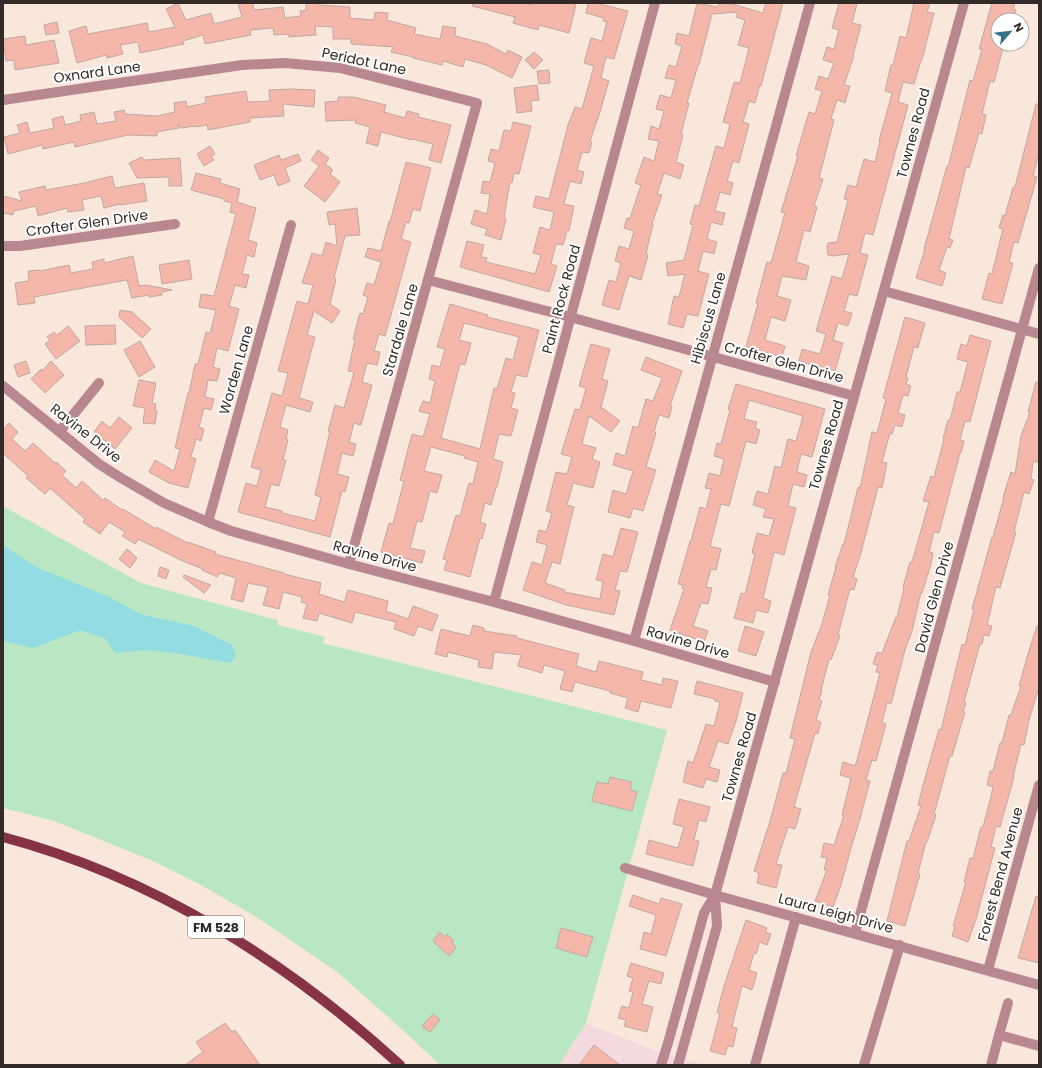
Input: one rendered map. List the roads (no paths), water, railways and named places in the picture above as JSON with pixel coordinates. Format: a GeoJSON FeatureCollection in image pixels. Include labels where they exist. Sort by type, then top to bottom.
{"type":"FeatureCollection","features":[{"type":"Feature","properties":{"kind":"main road","name":"FM 528"},"geometry":{"type":"LineString","coordinates":[[3,837],[79,862],[139,887],[220,930],[300,982],[366,1033],[400,1065]]}},
{"type":"Feature","properties":{"kind":"street","name":"Paint Rock Road"},"geometry":{"type":"LineString","coordinates":[[494,602],[655,3]]}},
{"type":"Feature","properties":{"kind":"street","name":"Hibiscus Lane"},"geometry":{"type":"LineString","coordinates":[[634,641],[711,357],[810,3]]}},
{"type":"Feature","properties":{"kind":"street","name":"Townes Road"},"geometry":{"type":"LineString","coordinates":[[661,1065],[704,913],[715,895],[964,3]]}},
{"type":"Feature","properties":{"kind":"street","name":"Peridot Lane"},"geometry":{"type":"LineString","coordinates":[[195,72],[242,65],[285,63],[340,68],[478,103]]}},
{"type":"Feature","properties":{"kind":"street","name":"Oxnard Lane"},"geometry":{"type":"LineString","coordinates":[[3,100],[195,72]]}},
{"type":"Feature","properties":{"kind":"street","name":"Stardale Lane"},"geometry":{"type":"LineString","coordinates":[[349,564],[478,103]]}},
{"type":"Feature","properties":{"kind":"street","name":"Crofter Glen Drive"},"geometry":{"type":"LineString","coordinates":[[3,246],[20,246],[175,224]]}},
{"type":"Feature","properties":{"kind":"street","name":"Worden Lane"},"geometry":{"type":"LineString","coordinates":[[208,522],[291,225]]}},
{"type":"Feature","properties":{"kind":"street","name":"David Glen Drive"},"geometry":{"type":"LineString","coordinates":[[855,933],[1039,268]]}},
{"type":"Feature","properties":{"kind":"street","name":"Crofter Glen Drive"},"geometry":{"type":"LineString","coordinates":[[428,280],[854,396]]}},
{"type":"Feature","properties":{"kind":"street"},"geometry":{"type":"LineString","coordinates":[[884,291],[1039,334]]}},
{"type":"Feature","properties":{"kind":"street"},"geometry":{"type":"LineString","coordinates":[[60,431],[99,383]]}},
{"type":"Feature","properties":{"kind":"street","name":"Ravine Drive"},"geometry":{"type":"LineString","coordinates":[[3,386],[99,464],[121,478],[164,503],[231,531],[494,602],[775,682]]}},
{"type":"Feature","properties":{"kind":"street","name":"Forest Bend Avenue"},"geometry":{"type":"LineString","coordinates":[[988,970],[1039,785]]}},
{"type":"Feature","properties":{"kind":"street","name":"Laura Leigh Drive"},"geometry":{"type":"LineString","coordinates":[[625,868],[715,895],[900,945],[1039,985]]}},
{"type":"Feature","properties":{"kind":"street","name":"Townes Road"},"geometry":{"type":"LineString","coordinates":[[678,1065],[717,926],[715,895]]}},
{"type":"Feature","properties":{"kind":"street"},"geometry":{"type":"LineString","coordinates":[[755,1065],[796,917]]}},
{"type":"Feature","properties":{"kind":"street"},"geometry":{"type":"LineString","coordinates":[[864,1065],[900,945]]}},
{"type":"Feature","properties":{"kind":"street"},"geometry":{"type":"LineString","coordinates":[[991,1065],[1008,1003]]}},
{"type":"Feature","properties":{"kind":"street"},"geometry":{"type":"LineString","coordinates":[[999,1035],[1039,1046]]}},
{"type":"Feature","properties":{"kind":"water"},"geometry":{"type":"Polygon","coordinates":[[[3,545],[36,567],[109,597],[140,614],[194,626],[232,645],[236,656],[230,663],[175,653],[146,650],[115,653],[106,639],[81,630],[33,648],[3,641],[3,545]]]}}]}
